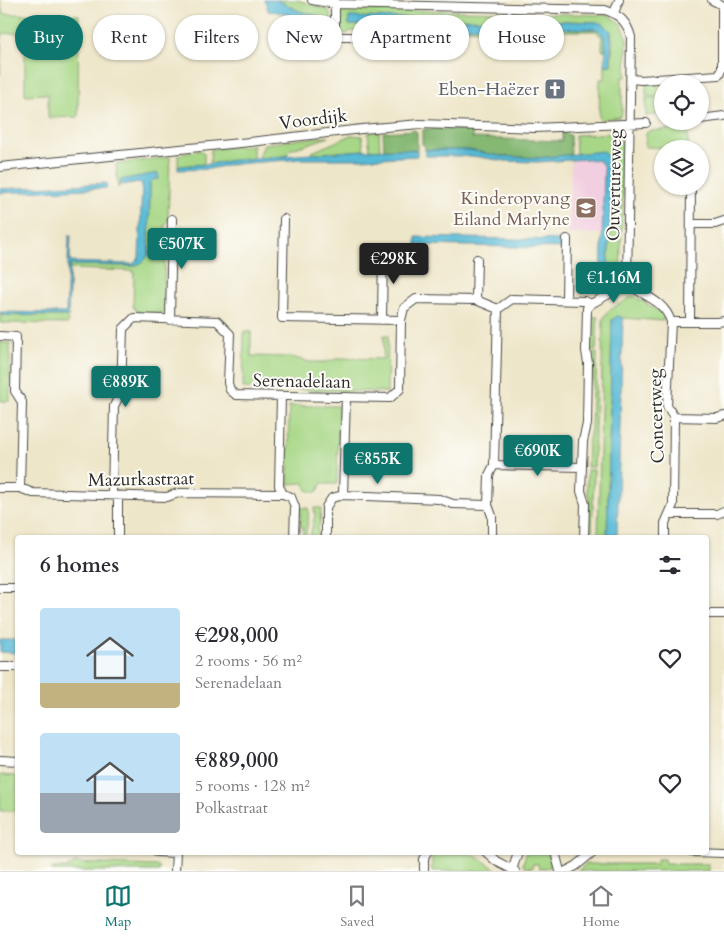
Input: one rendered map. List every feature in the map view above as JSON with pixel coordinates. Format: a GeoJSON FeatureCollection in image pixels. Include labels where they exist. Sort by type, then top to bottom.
{"type":"FeatureCollection","features":[{"type":"Feature","properties":{"kind":"street"},"geometry":{"type":"LineString","coordinates":[[312,0],[335,2],[524,4],[605,10],[614,13],[619,0]]}},
{"type":"Feature","properties":{"kind":"street"},"geometry":{"type":"LineString","coordinates":[[630,79],[719,75],[722,68],[722,5],[712,0]]}},
{"type":"Feature","properties":{"kind":"street"},"geometry":{"type":"LineString","coordinates":[[335,2],[335,15]]}},
{"type":"Feature","properties":{"kind":"street","name":"Ouvertureweg"},"geometry":{"type":"LineString","coordinates":[[614,13],[628,26],[631,37],[627,284]]}},
{"type":"Feature","properties":{"kind":"street"},"geometry":{"type":"LineString","coordinates":[[709,118],[724,116]]}},
{"type":"Feature","properties":{"kind":"street","name":"Voordijk"},"geometry":{"type":"LineString","coordinates":[[0,167],[410,125],[535,128],[646,123]]}},
{"type":"Feature","properties":{"kind":"street"},"geometry":{"type":"LineString","coordinates":[[690,322],[691,195]]}},
{"type":"Feature","properties":{"kind":"street"},"geometry":{"type":"LineString","coordinates":[[170,320],[172,219]]}},
{"type":"Feature","properties":{"kind":"street"},"geometry":{"type":"LineString","coordinates":[[284,219],[282,318],[401,320],[404,308],[416,299],[476,300],[498,309]]}},
{"type":"Feature","properties":{"kind":"street"},"geometry":{"type":"LineString","coordinates":[[691,224],[715,224],[724,221]]}},
{"type":"Feature","properties":{"kind":"street"},"geometry":{"type":"LineString","coordinates":[[566,300],[567,239]]}},
{"type":"Feature","properties":{"kind":"street"},"geometry":{"type":"LineString","coordinates":[[382,320],[384,250]]}},
{"type":"Feature","properties":{"kind":"street"},"geometry":{"type":"LineString","coordinates":[[476,300],[477,259]]}},
{"type":"Feature","properties":{"kind":"street"},"geometry":{"type":"LineString","coordinates":[[584,535],[585,504],[581,491],[583,441],[587,424],[588,363],[586,351],[588,308],[591,304],[627,284],[661,304],[668,312],[671,322],[724,321]]}},
{"type":"Feature","properties":{"kind":"street"},"geometry":{"type":"LineString","coordinates":[[498,309],[512,299],[584,301],[591,304]]}},
{"type":"Feature","properties":{"kind":"street"},"geometry":{"type":"LineString","coordinates":[[492,535],[492,516],[488,505],[488,475],[494,465],[498,309]]}},
{"type":"Feature","properties":{"kind":"street","name":"Serenadelaan"},"geometry":{"type":"LineString","coordinates":[[115,495],[114,406],[121,392],[124,329],[134,318],[218,321],[230,334],[228,383],[230,390],[236,395],[390,398],[400,389],[401,320]]}},
{"type":"Feature","properties":{"kind":"street","name":"Concertweg"},"geometry":{"type":"LineString","coordinates":[[665,535],[665,524],[672,505],[674,417],[667,406],[671,322]]}},
{"type":"Feature","properties":{"kind":"street"},"geometry":{"type":"LineString","coordinates":[[0,336],[16,337],[15,391],[22,402],[20,488]]}},
{"type":"Feature","properties":{"kind":"street"},"geometry":{"type":"LineString","coordinates":[[281,396],[279,486],[283,494],[291,497],[295,507],[294,535]]}},
{"type":"Feature","properties":{"kind":"street"},"geometry":{"type":"LineString","coordinates":[[343,496],[346,397]]}},
{"type":"Feature","properties":{"kind":"street"},"geometry":{"type":"LineString","coordinates":[[674,417],[717,418],[724,416]]}},
{"type":"Feature","properties":{"kind":"street"},"geometry":{"type":"LineString","coordinates":[[494,465],[582,468]]}},
{"type":"Feature","properties":{"kind":"street","name":"Mazurkastraat"},"geometry":{"type":"LineString","coordinates":[[0,488],[20,488],[33,493],[167,497],[178,493],[283,494]]}},
{"type":"Feature","properties":{"kind":"street"},"geometry":{"type":"LineString","coordinates":[[115,495],[118,535]]}},
{"type":"Feature","properties":{"kind":"street"},"geometry":{"type":"LineString","coordinates":[[326,535],[326,507],[332,498],[343,496],[439,499],[453,504],[488,505]]}},
{"type":"Feature","properties":{"kind":"street"},"geometry":{"type":"LineString","coordinates":[[670,514],[716,514],[724,511]]}},
{"type":"Feature","properties":{"kind":"street"},"geometry":{"type":"LineString","coordinates":[[0,588],[15,588]]}},
{"type":"Feature","properties":{"kind":"street"},"geometry":{"type":"LineString","coordinates":[[709,614],[724,614]]}},
{"type":"Feature","properties":{"kind":"street"},"geometry":{"type":"LineString","coordinates":[[0,666],[15,667]]}},
{"type":"Feature","properties":{"kind":"street"},"geometry":{"type":"LineString","coordinates":[[0,760],[15,760]]}},
{"type":"Feature","properties":{"kind":"street"},"geometry":{"type":"LineString","coordinates":[[709,853],[724,853]]}},
{"type":"Feature","properties":{"kind":"street"},"geometry":{"type":"LineString","coordinates":[[175,871],[176,855]]}},
{"type":"Feature","properties":{"kind":"street"},"geometry":{"type":"LineString","coordinates":[[424,871],[424,859],[426,855]]}},
{"type":"Feature","properties":{"kind":"street"},"geometry":{"type":"LineString","coordinates":[[489,855],[513,871],[517,855]]}},
{"type":"Feature","properties":{"kind":"street"},"geometry":{"type":"LineString","coordinates":[[556,855],[560,871]]}},
{"type":"Feature","properties":{"kind":"street"},"geometry":{"type":"LineString","coordinates":[[566,871],[576,866],[589,855]]}},
{"type":"Feature","properties":{"kind":"shaded area","name":"Kinderopvang Eiland Marlyne"},"geometry":{"type":"Polygon","coordinates":[[[577,159],[600,161],[604,168],[602,234],[568,234],[571,161],[577,159]]]}},
{"type":"Feature","properties":{"kind":"green space"},"geometry":{"type":"Polygon","coordinates":[[[0,0],[3,14],[79,15],[15,15],[15,33],[2,34],[0,75],[0,0]]]}},
{"type":"Feature","properties":{"kind":"green space"},"geometry":{"type":"Polygon","coordinates":[[[277,0],[298,0],[328,10],[331,15],[313,15],[299,11],[277,0]]]}},
{"type":"Feature","properties":{"kind":"green space"},"geometry":{"type":"Polygon","coordinates":[[[340,9],[518,12],[518,15],[479,15],[479,20],[469,19],[469,15],[352,15],[352,18],[349,18],[349,25],[352,25],[352,31],[344,34],[342,32],[342,15],[339,15],[340,9]]]}},
{"type":"Feature","properties":{"kind":"green space"},"geometry":{"type":"Polygon","coordinates":[[[532,13],[607,15],[621,24],[627,39],[626,77],[622,77],[622,113],[620,117],[601,120],[599,118],[600,79],[605,79],[605,65],[611,65],[612,39],[608,29],[596,22],[564,21],[564,15],[532,15],[532,13]]]}},
{"type":"Feature","properties":{"kind":"green space"},"geometry":{"type":"Polygon","coordinates":[[[469,27],[479,27],[479,30],[469,30],[469,27]]]}},
{"type":"Feature","properties":{"kind":"green space"},"geometry":{"type":"Polygon","coordinates":[[[564,28],[596,29],[604,38],[605,50],[602,50],[602,38],[596,31],[564,31],[564,28]]]}},
{"type":"Feature","properties":{"kind":"green space"},"geometry":{"type":"Polygon","coordinates":[[[25,60],[79,60],[78,117],[48,118],[48,94],[25,95],[25,60]]]}},
{"type":"Feature","properties":{"kind":"green space"},"geometry":{"type":"Polygon","coordinates":[[[646,83],[654,83],[654,97],[646,96],[646,83]]]}},
{"type":"Feature","properties":{"kind":"green space"},"geometry":{"type":"Polygon","coordinates":[[[646,98],[654,98],[654,115],[646,116],[646,98]]]}},
{"type":"Feature","properties":{"kind":"green space"},"geometry":{"type":"Polygon","coordinates":[[[424,129],[473,129],[472,138],[562,141],[562,132],[570,135],[571,155],[537,158],[500,156],[469,150],[425,150],[422,144],[422,132],[424,129]]]}},
{"type":"Feature","properties":{"kind":"green space"},"geometry":{"type":"Polygon","coordinates":[[[415,130],[417,132],[417,150],[384,150],[383,132],[415,130]]]}},
{"type":"Feature","properties":{"kind":"green space"},"geometry":{"type":"Polygon","coordinates":[[[688,130],[688,140],[654,140],[654,147],[645,147],[646,133],[649,131],[688,130]]]}},
{"type":"Feature","properties":{"kind":"green space"},"geometry":{"type":"Polygon","coordinates":[[[379,132],[380,150],[370,150],[368,133],[379,132]]]}},
{"type":"Feature","properties":{"kind":"green space"},"geometry":{"type":"Polygon","coordinates":[[[619,133],[622,139],[625,139],[620,277],[602,292],[601,276],[608,274],[612,165],[604,152],[576,155],[575,135],[619,133]]]}},
{"type":"Feature","properties":{"kind":"green space"},"geometry":{"type":"Polygon","coordinates":[[[352,135],[362,136],[364,150],[311,154],[312,152],[352,135]]]}},
{"type":"Feature","properties":{"kind":"green space"},"geometry":{"type":"Polygon","coordinates":[[[329,137],[289,150],[287,156],[259,158],[264,144],[329,137]]]}},
{"type":"Feature","properties":{"kind":"green space"},"geometry":{"type":"Polygon","coordinates":[[[253,145],[253,158],[210,164],[211,149],[253,145]]]}},
{"type":"Feature","properties":{"kind":"green space"},"geometry":{"type":"Polygon","coordinates":[[[201,150],[204,154],[204,164],[178,166],[178,155],[201,150]]]}},
{"type":"Feature","properties":{"kind":"green space"},"geometry":{"type":"Polygon","coordinates":[[[170,157],[168,222],[165,224],[164,313],[139,313],[133,307],[134,271],[70,269],[70,265],[133,266],[145,259],[149,254],[150,182],[152,180],[120,184],[118,188],[116,164],[170,157]]]}},
{"type":"Feature","properties":{"kind":"green space"},"geometry":{"type":"Polygon","coordinates":[[[633,296],[664,314],[663,321],[618,316],[612,320],[607,535],[598,535],[603,319],[608,311],[633,296]]]}},
{"type":"Feature","properties":{"kind":"green space"},"geometry":{"type":"Polygon","coordinates":[[[0,315],[68,316],[68,324],[0,323],[0,315]]]}},
{"type":"Feature","properties":{"kind":"green space"},"geometry":{"type":"Polygon","coordinates":[[[591,317],[598,317],[596,350],[590,350],[591,317]]]}},
{"type":"Feature","properties":{"kind":"green space"},"geometry":{"type":"Polygon","coordinates":[[[244,331],[251,332],[251,356],[291,357],[310,362],[326,362],[340,358],[383,359],[384,335],[388,335],[387,392],[243,388],[244,331]]]}},
{"type":"Feature","properties":{"kind":"green space"},"geometry":{"type":"Polygon","coordinates":[[[0,343],[10,343],[10,401],[0,401],[0,343]]]}},
{"type":"Feature","properties":{"kind":"green space"},"geometry":{"type":"Polygon","coordinates":[[[591,353],[597,353],[594,467],[587,467],[591,429],[593,362],[591,353]]]}},
{"type":"Feature","properties":{"kind":"green space"},"geometry":{"type":"Polygon","coordinates":[[[289,406],[339,406],[337,484],[324,484],[322,482],[316,493],[307,490],[303,482],[288,484],[289,406]]]}},
{"type":"Feature","properties":{"kind":"green space"},"geometry":{"type":"Polygon","coordinates":[[[587,470],[594,470],[592,535],[588,535],[589,498],[587,470]]]}},
{"type":"Feature","properties":{"kind":"green space"},"geometry":{"type":"Polygon","coordinates":[[[300,508],[308,508],[309,516],[306,535],[303,535],[303,527],[300,526],[300,508]]]}},
{"type":"Feature","properties":{"kind":"green space"},"geometry":{"type":"Polygon","coordinates":[[[314,508],[321,508],[318,535],[310,535],[315,515],[314,508]]]}},
{"type":"Feature","properties":{"kind":"green space"},"geometry":{"type":"Polygon","coordinates":[[[0,775],[15,776],[15,811],[0,811],[0,775]]]}},
{"type":"Feature","properties":{"kind":"green space"},"geometry":{"type":"Polygon","coordinates":[[[432,855],[474,855],[499,871],[432,871],[432,855]]]}},
{"type":"Feature","properties":{"kind":"green space"},"geometry":{"type":"Polygon","coordinates":[[[525,855],[549,855],[551,864],[550,867],[539,869],[538,864],[533,864],[532,868],[524,867],[525,855]]]}},
{"type":"Feature","properties":{"kind":"green space"},"geometry":{"type":"Polygon","coordinates":[[[657,859],[664,859],[665,864],[709,864],[709,871],[578,871],[586,864],[656,864],[657,859]]]}},
{"type":"Feature","properties":{"kind":"green space"},"geometry":{"type":"Polygon","coordinates":[[[74,863],[159,866],[159,871],[50,871],[53,868],[67,868],[74,863]]]}},
{"type":"Feature","properties":{"kind":"water"},"geometry":{"type":"Polygon","coordinates":[[[263,0],[277,0],[299,11],[314,15],[291,15],[268,11],[263,0]]]}},
{"type":"Feature","properties":{"kind":"water"},"geometry":{"type":"Polygon","coordinates":[[[349,17],[352,17],[352,25],[349,25],[349,17]]]}},
{"type":"Feature","properties":{"kind":"water"},"geometry":{"type":"Polygon","coordinates":[[[469,19],[479,19],[479,27],[469,27],[469,19]]]}},
{"type":"Feature","properties":{"kind":"water"},"geometry":{"type":"Polygon","coordinates":[[[564,21],[604,24],[611,31],[611,65],[605,65],[605,40],[596,29],[564,28],[564,21]]]}},
{"type":"Feature","properties":{"kind":"water"},"geometry":{"type":"Polygon","coordinates":[[[398,149],[417,150],[417,156],[361,159],[302,159],[234,164],[209,169],[178,170],[178,166],[233,160],[398,149]]]}},
{"type":"Feature","properties":{"kind":"water"},"geometry":{"type":"Polygon","coordinates":[[[425,150],[469,150],[500,156],[537,158],[604,151],[612,165],[608,274],[601,276],[604,168],[600,161],[587,159],[537,162],[505,161],[472,156],[425,156],[425,150]]]}},
{"type":"Feature","properties":{"kind":"water"},"geometry":{"type":"Polygon","coordinates":[[[158,173],[159,179],[150,182],[149,254],[141,263],[133,266],[70,265],[68,316],[0,315],[0,312],[66,313],[69,235],[71,235],[70,262],[133,264],[139,258],[142,184],[139,182],[121,185],[120,180],[158,173]]]}},
{"type":"Feature","properties":{"kind":"water"},"geometry":{"type":"Polygon","coordinates":[[[107,183],[107,188],[0,193],[0,189],[107,183]]]}},
{"type":"Feature","properties":{"kind":"water"},"geometry":{"type":"Polygon","coordinates":[[[416,237],[565,240],[565,248],[416,245],[416,237]]]}},
{"type":"Feature","properties":{"kind":"water"},"geometry":{"type":"Polygon","coordinates":[[[618,316],[623,318],[617,535],[607,535],[612,320],[618,316]]]}},
{"type":"Feature","properties":{"kind":"water"},"geometry":{"type":"Polygon","coordinates":[[[0,640],[15,640],[15,653],[0,652],[0,640]]]}},
{"type":"Feature","properties":{"kind":"place","name":"Eben-Haëzer"},"geometry":{"type":"Point","coordinates":[555,89]}},
{"type":"Feature","properties":{"kind":"place","name":"Kinderopvang Eiland Marlyne"},"geometry":{"type":"Point","coordinates":[586,208]}}]}
